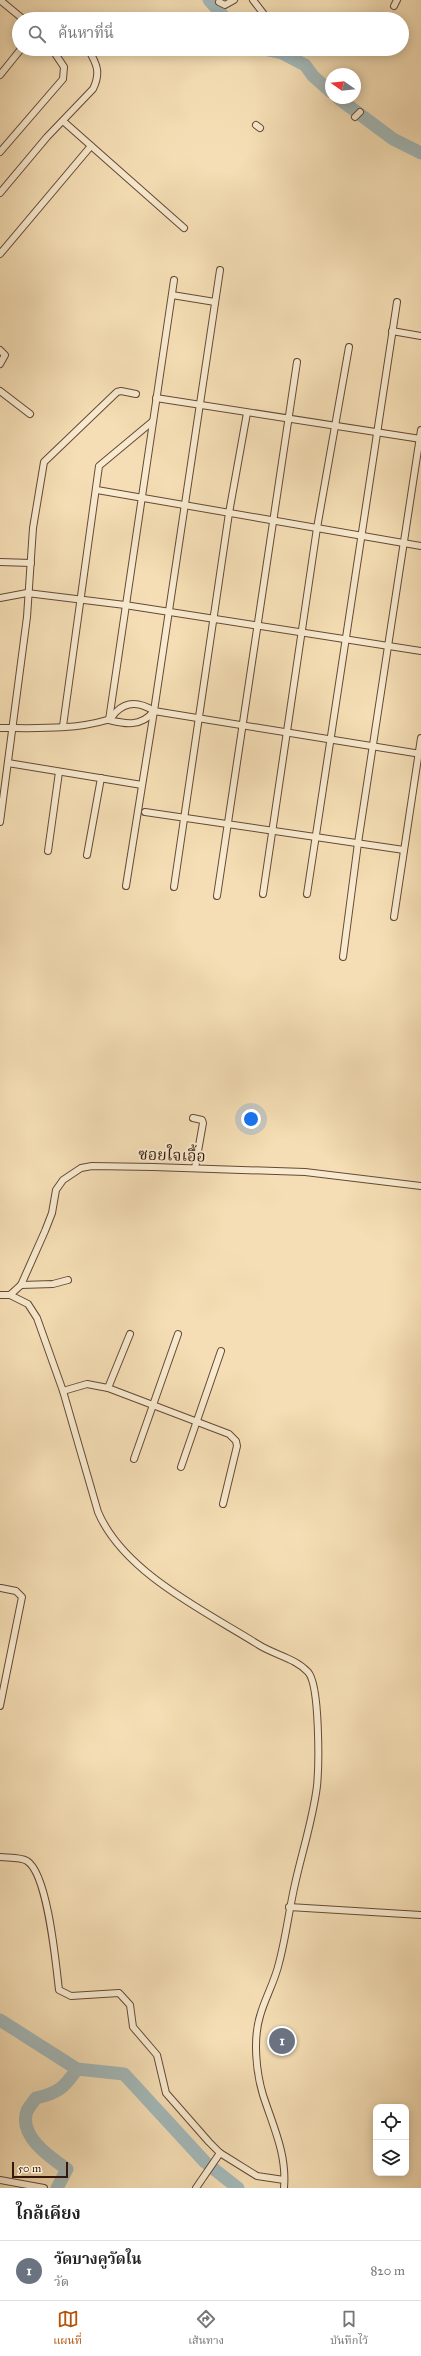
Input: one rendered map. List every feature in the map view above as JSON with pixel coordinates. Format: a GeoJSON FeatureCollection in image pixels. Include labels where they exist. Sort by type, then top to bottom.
{"type":"FeatureCollection","features":[{"type":"Feature","properties":{"kind":"street"},"geometry":{"type":"LineString","coordinates":[[0,0],[15,12]]}},
{"type":"Feature","properties":{"kind":"street"},"geometry":{"type":"LineString","coordinates":[[219,2],[226,4],[234,0]]}},
{"type":"Feature","properties":{"kind":"street"},"geometry":{"type":"LineString","coordinates":[[253,0],[262,12]]}},
{"type":"Feature","properties":{"kind":"street"},"geometry":{"type":"LineString","coordinates":[[394,6],[397,0]]}},
{"type":"Feature","properties":{"kind":"street"},"geometry":{"type":"LineString","coordinates":[[0,75],[15,56]]}},
{"type":"Feature","properties":{"kind":"street"},"geometry":{"type":"LineString","coordinates":[[0,152],[63,79],[64,67],[57,56]]}},
{"type":"Feature","properties":{"kind":"street"},"geometry":{"type":"LineString","coordinates":[[0,193],[47,137],[93,90],[97,81],[98,66],[92,56]]}},
{"type":"Feature","properties":{"kind":"street"},"geometry":{"type":"LineString","coordinates":[[63,121],[184,228]]}},
{"type":"Feature","properties":{"kind":"street"},"geometry":{"type":"LineString","coordinates":[[0,254],[91,146]]}},
{"type":"Feature","properties":{"kind":"street"},"geometry":{"type":"LineString","coordinates":[[126,886],[154,711],[220,270]]}},
{"type":"Feature","properties":{"kind":"street"},"geometry":{"type":"LineString","coordinates":[[109,720],[174,280]]}},
{"type":"Feature","properties":{"kind":"street"},"geometry":{"type":"LineString","coordinates":[[172,295],[215,302]]}},
{"type":"Feature","properties":{"kind":"street"},"geometry":{"type":"LineString","coordinates":[[307,894],[397,302]]}},
{"type":"Feature","properties":{"kind":"street"},"geometry":{"type":"LineString","coordinates":[[392,331],[421,336]]}},
{"type":"Feature","properties":{"kind":"street"},"geometry":{"type":"LineString","coordinates":[[263,894],[317,528],[349,347]]}},
{"type":"Feature","properties":{"kind":"street"},"geometry":{"type":"LineString","coordinates":[[0,350],[5,355],[0,364]]}},
{"type":"Feature","properties":{"kind":"street"},"geometry":{"type":"LineString","coordinates":[[217,896],[297,362]]}},
{"type":"Feature","properties":{"kind":"street"},"geometry":{"type":"LineString","coordinates":[[0,391],[30,414]]}},
{"type":"Feature","properties":{"kind":"street"},"geometry":{"type":"LineString","coordinates":[[0,822],[27,617],[27,593],[31,563],[33,528],[44,462],[117,392],[121,391],[136,394]]}},
{"type":"Feature","properties":{"kind":"street"},"geometry":{"type":"LineString","coordinates":[[156,398],[420,439]]}},
{"type":"Feature","properties":{"kind":"street"},"geometry":{"type":"LineString","coordinates":[[174,886],[229,513],[247,413]]}},
{"type":"Feature","properties":{"kind":"street"},"geometry":{"type":"LineString","coordinates":[[63,726],[101,464],[153,421]]}},
{"type":"Feature","properties":{"kind":"street"},"geometry":{"type":"LineString","coordinates":[[344,956],[358,843],[405,543],[421,430]]}},
{"type":"Feature","properties":{"kind":"street"},"geometry":{"type":"LineString","coordinates":[[97,490],[421,546]]}},
{"type":"Feature","properties":{"kind":"street"},"geometry":{"type":"LineString","coordinates":[[0,562],[31,563]]}},
{"type":"Feature","properties":{"kind":"street"},"geometry":{"type":"LineString","coordinates":[[0,598],[27,593],[125,605],[421,651]]}},
{"type":"Feature","properties":{"kind":"street"},"geometry":{"type":"LineString","coordinates":[[109,720],[122,706],[131,703],[143,704],[154,711],[420,753]]}},
{"type":"Feature","properties":{"kind":"street"},"geometry":{"type":"LineString","coordinates":[[0,728],[63,726],[109,720],[131,724],[148,718],[154,711]]}},
{"type":"Feature","properties":{"kind":"street"},"geometry":{"type":"LineString","coordinates":[[394,918],[420,753],[421,738]]}},
{"type":"Feature","properties":{"kind":"street"},"geometry":{"type":"LineString","coordinates":[[8,763],[142,785]]}},
{"type":"Feature","properties":{"kind":"street"},"geometry":{"type":"LineString","coordinates":[[48,851],[59,772]]}},
{"type":"Feature","properties":{"kind":"street"},"geometry":{"type":"LineString","coordinates":[[87,855],[101,778]]}},
{"type":"Feature","properties":{"kind":"street"},"geometry":{"type":"LineString","coordinates":[[145,812],[184,816],[404,850]]}},
{"type":"Feature","properties":{"kind":"street"},"geometry":{"type":"LineString","coordinates":[[193,1118],[202,1120],[203,1123],[195,1168]]}},
{"type":"Feature","properties":{"kind":"street","name":"ซอยใจเอื้อ"},"geometry":{"type":"LineString","coordinates":[[10,1294],[21,1285],[49,1222],[56,1190],[63,1180],[73,1172],[92,1166],[322,1173],[421,1186]]}},
{"type":"Feature","properties":{"kind":"street"},"geometry":{"type":"LineString","coordinates":[[21,1285],[53,1284],[68,1280]]}},
{"type":"Feature","properties":{"kind":"street"},"geometry":{"type":"LineString","coordinates":[[0,1295],[10,1294],[28,1304],[35,1313],[63,1391],[98,1512],[104,1527],[112,1537],[147,1572],[180,1598],[261,1646],[291,1659],[300,1665],[312,1678],[316,1700],[317,1788],[289,1907],[280,1963],[260,2016],[257,2043],[259,2078],[263,2095],[279,2139],[284,2188]]}},
{"type":"Feature","properties":{"kind":"street"},"geometry":{"type":"LineString","coordinates":[[108,1388],[130,1334]]}},
{"type":"Feature","properties":{"kind":"street"},"geometry":{"type":"LineString","coordinates":[[134,1459],[178,1334]]}},
{"type":"Feature","properties":{"kind":"street"},"geometry":{"type":"LineString","coordinates":[[181,1468],[221,1351]]}},
{"type":"Feature","properties":{"kind":"street"},"geometry":{"type":"LineString","coordinates":[[63,1391],[87,1384],[108,1388],[154,1404],[229,1434],[236,1441],[237,1446],[223,1504]]}},
{"type":"Feature","properties":{"kind":"street"},"geometry":{"type":"LineString","coordinates":[[0,1706],[22,1597],[16,1591],[1,1588]]}},
{"type":"Feature","properties":{"kind":"street"},"geometry":{"type":"LineString","coordinates":[[0,1857],[27,1861],[34,1869],[50,1917],[59,1990],[72,1996],[118,1993],[130,2005],[133,2027],[157,2055],[166,2093],[218,2155],[257,2176],[284,2180]]}},
{"type":"Feature","properties":{"kind":"street"},"geometry":{"type":"LineString","coordinates":[[289,1907],[421,1914]]}},
{"type":"Feature","properties":{"kind":"street"},"geometry":{"type":"LineString","coordinates":[[196,2188],[218,2155]]}},
{"type":"Feature","properties":{"kind":"street"},"geometry":{"type":"LineString","coordinates":[[0,2180],[44,2188]]}},
{"type":"Feature","properties":{"kind":"waterway"},"geometry":{"type":"LineString","coordinates":[[209,0],[220,12]]}},
{"type":"Feature","properties":{"kind":"waterway"},"geometry":{"type":"LineString","coordinates":[[288,56],[305,65],[313,76],[325,87]]}},
{"type":"Feature","properties":{"kind":"waterway"},"geometry":{"type":"LineString","coordinates":[[346,104],[393,139],[421,153]]}},
{"type":"Feature","properties":{"kind":"waterway"},"geometry":{"type":"LineString","coordinates":[[0,2020],[77,2069],[124,2074],[205,2162],[238,2188]]}},
{"type":"Feature","properties":{"kind":"waterway"},"geometry":{"type":"LineString","coordinates":[[57,2188],[67,2169],[45,2152],[31,2137],[25,2120],[27,2111],[36,2098],[60,2089],[77,2069]]}},
{"type":"Feature","properties":{"kind":"place","name":"วัดบางคูวัดใน"},"geometry":{"type":"Point","coordinates":[282,2041]}}]}
